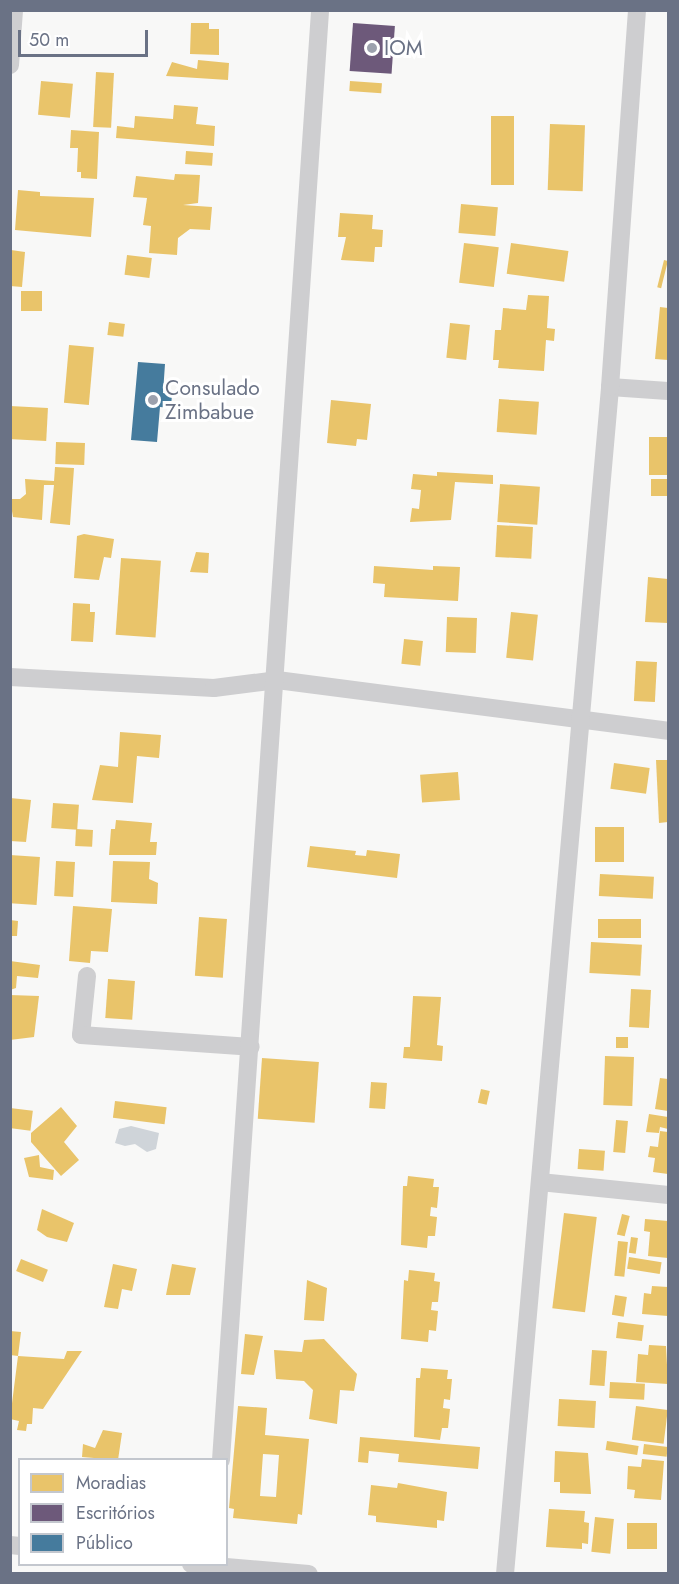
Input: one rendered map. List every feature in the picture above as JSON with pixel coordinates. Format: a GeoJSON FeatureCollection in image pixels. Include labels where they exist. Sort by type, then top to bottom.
{"type":"FeatureCollection","features":[{"type":"Feature","properties":{"kind":"street"},"geometry":{"type":"LineString","coordinates":[[10,64],[14,10]]}},
{"type":"Feature","properties":{"kind":"street"},"geometry":{"type":"LineString","coordinates":[[221,1458],[277,680],[320,10]]}},
{"type":"Feature","properties":{"kind":"street"},"geometry":{"type":"LineString","coordinates":[[505,1574],[578,721],[610,387],[637,10]]}},
{"type":"Feature","properties":{"kind":"street"},"geometry":{"type":"LineString","coordinates":[[610,387],[669,391]]}},
{"type":"Feature","properties":{"kind":"street"},"geometry":{"type":"LineString","coordinates":[[10,677],[214,688],[277,680],[578,721],[669,731]]}},
{"type":"Feature","properties":{"kind":"street"},"geometry":{"type":"LineString","coordinates":[[87,976],[81,1035],[251,1047]]}},
{"type":"Feature","properties":{"kind":"street"},"geometry":{"type":"LineString","coordinates":[[540,1182],[669,1195]]}},
{"type":"Feature","properties":{"kind":"street"},"geometry":{"type":"LineString","coordinates":[[213,1568],[309,1574]]}},
{"type":"Feature","properties":{"kind":"shaded area"},"geometry":{"type":"Polygon","coordinates":[[[131,1126],[159,1133],[156,1149],[147,1152],[135,1144],[125,1146],[115,1143],[119,1129],[131,1126]]]}},
{"type":"Feature","properties":{"kind":"building: Moradias"},"geometry":{"type":"Polygon","coordinates":[[[191,23],[209,23],[209,29],[219,29],[219,55],[190,54],[191,23]]]}},
{"type":"Feature","properties":{"kind":"building: Moradias"},"geometry":{"type":"Polygon","coordinates":[[[198,60],[229,63],[228,80],[166,76],[172,62],[197,69],[198,60]]]}},
{"type":"Feature","properties":{"kind":"building: Moradias"},"geometry":{"type":"Polygon","coordinates":[[[96,72],[114,73],[111,128],[93,127],[96,72]]]}},
{"type":"Feature","properties":{"kind":"building: Moradias"},"geometry":{"type":"Polygon","coordinates":[[[41,81],[73,84],[70,118],[38,115],[41,81]]]}},
{"type":"Feature","properties":{"kind":"building: Moradias"},"geometry":{"type":"Polygon","coordinates":[[[350,81],[382,83],[381,93],[349,91],[350,81]]]}},
{"type":"Feature","properties":{"kind":"building: Moradias"},"geometry":{"type":"Polygon","coordinates":[[[174,105],[198,107],[196,124],[215,126],[214,146],[116,138],[117,126],[134,128],[135,116],[173,119],[174,105]]]}},
{"type":"Feature","properties":{"kind":"building: Moradias"},"geometry":{"type":"Polygon","coordinates":[[[491,116],[514,116],[514,185],[491,185],[491,116]]]}},
{"type":"Feature","properties":{"kind":"building: Moradias"},"geometry":{"type":"Polygon","coordinates":[[[550,124],[585,125],[583,191],[548,190],[550,124]]]}},
{"type":"Feature","properties":{"kind":"building: Moradias"},"geometry":{"type":"Polygon","coordinates":[[[71,130],[99,132],[97,179],[81,178],[81,172],[77,172],[78,148],[70,148],[71,130]]]}},
{"type":"Feature","properties":{"kind":"building: Moradias"},"geometry":{"type":"Polygon","coordinates":[[[186,151],[213,153],[212,166],[185,164],[186,151]]]}},
{"type":"Feature","properties":{"kind":"building: Moradias"},"geometry":{"type":"Polygon","coordinates":[[[175,174],[200,175],[198,203],[183,205],[212,207],[210,230],[190,229],[178,238],[177,255],[149,253],[151,226],[143,225],[147,198],[133,197],[136,176],[174,180],[175,174]]]}},
{"type":"Feature","properties":{"kind":"building: Moradias"},"geometry":{"type":"Polygon","coordinates":[[[18,190],[40,192],[40,196],[94,198],[91,237],[15,230],[18,190]]]}},
{"type":"Feature","properties":{"kind":"building: Moradias"},"geometry":{"type":"Polygon","coordinates":[[[461,204],[498,207],[495,236],[458,233],[461,204]]]}},
{"type":"Feature","properties":{"kind":"building: Moradias"},"geometry":{"type":"Polygon","coordinates":[[[340,213],[373,215],[372,229],[383,230],[382,247],[375,247],[374,262],[341,260],[346,237],[338,237],[340,213]]]}},
{"type":"Feature","properties":{"kind":"building: Moradias"},"geometry":{"type":"Polygon","coordinates":[[[464,243],[499,247],[494,287],[459,283],[464,243]]]}},
{"type":"Feature","properties":{"kind":"building: Moradias"},"geometry":{"type":"Polygon","coordinates":[[[511,243],[568,251],[564,282],[507,274],[511,243]]]}},
{"type":"Feature","properties":{"kind":"building: Moradias"},"geometry":{"type":"Polygon","coordinates":[[[11,250],[25,252],[22,287],[10,286],[11,250]]]}},
{"type":"Feature","properties":{"kind":"building: Moradias"},"geometry":{"type":"Polygon","coordinates":[[[127,255],[152,258],[149,278],[125,275],[127,255]]]}},
{"type":"Feature","properties":{"kind":"building: Moradias"},"geometry":{"type":"Polygon","coordinates":[[[664,260],[668,261],[661,288],[657,287],[664,260]]]}},
{"type":"Feature","properties":{"kind":"building: Moradias"},"geometry":{"type":"Polygon","coordinates":[[[21,291],[42,291],[42,311],[21,311],[21,291]]]}},
{"type":"Feature","properties":{"kind":"building: Moradias"},"geometry":{"type":"Polygon","coordinates":[[[528,295],[549,296],[547,328],[555,329],[554,341],[546,340],[544,371],[498,368],[499,360],[493,360],[495,330],[501,330],[503,308],[526,310],[528,295]]]}},
{"type":"Feature","properties":{"kind":"building: Moradias"},"geometry":{"type":"Polygon","coordinates":[[[660,307],[668,308],[668,360],[655,359],[660,307]]]}},
{"type":"Feature","properties":{"kind":"building: Moradias"},"geometry":{"type":"Polygon","coordinates":[[[109,322],[125,324],[123,337],[107,335],[109,322]]]}},
{"type":"Feature","properties":{"kind":"building: Moradias"},"geometry":{"type":"Polygon","coordinates":[[[450,323],[470,325],[466,360],[446,358],[450,323]]]}},
{"type":"Feature","properties":{"kind":"building: Moradias"},"geometry":{"type":"Polygon","coordinates":[[[69,345],[94,347],[89,405],[64,403],[69,345]]]}},
{"type":"Feature","properties":{"kind":"building: Moradias"},"geometry":{"type":"Polygon","coordinates":[[[499,399],[539,402],[537,435],[497,432],[499,399]]]}},
{"type":"Feature","properties":{"kind":"building: Moradias"},"geometry":{"type":"Polygon","coordinates":[[[331,400],[371,404],[367,440],[357,439],[356,446],[327,443],[331,400]]]}},
{"type":"Feature","properties":{"kind":"building: Moradias"},"geometry":{"type":"Polygon","coordinates":[[[10,406],[48,408],[46,441],[10,439],[10,406]]]}},
{"type":"Feature","properties":{"kind":"building: Moradias"},"geometry":{"type":"Polygon","coordinates":[[[649,437],[668,437],[668,475],[649,475],[649,437]]]}},
{"type":"Feature","properties":{"kind":"building: Moradias"},"geometry":{"type":"Polygon","coordinates":[[[56,442],[85,443],[84,465],[55,464],[56,442]]]}},
{"type":"Feature","properties":{"kind":"building: Moradias"},"geometry":{"type":"Polygon","coordinates":[[[55,467],[74,468],[70,525],[50,523],[54,485],[44,485],[42,520],[13,517],[10,499],[20,499],[26,494],[25,479],[54,481],[55,467]]]}},
{"type":"Feature","properties":{"kind":"building: Moradias"},"geometry":{"type":"Polygon","coordinates":[[[437,472],[493,475],[493,484],[455,482],[451,520],[410,522],[412,508],[419,509],[421,490],[411,489],[413,474],[437,476],[437,472]]]}},
{"type":"Feature","properties":{"kind":"building: Moradias"},"geometry":{"type":"Polygon","coordinates":[[[651,479],[668,479],[668,496],[651,496],[651,479]]]}},
{"type":"Feature","properties":{"kind":"building: Moradias"},"geometry":{"type":"Polygon","coordinates":[[[500,484],[540,487],[537,525],[497,522],[500,484]]]}},
{"type":"Feature","properties":{"kind":"building: Moradias"},"geometry":{"type":"Polygon","coordinates":[[[497,525],[533,527],[531,559],[495,557],[497,525]]]}},
{"type":"Feature","properties":{"kind":"building: Moradias"},"geometry":{"type":"Polygon","coordinates":[[[84,534],[114,539],[111,558],[104,557],[99,580],[74,578],[77,536],[84,534]]]}},
{"type":"Feature","properties":{"kind":"building: Moradias"},"geometry":{"type":"Polygon","coordinates":[[[196,552],[209,553],[208,573],[190,572],[196,552]]]}},
{"type":"Feature","properties":{"kind":"building: Moradias"},"geometry":{"type":"Polygon","coordinates":[[[121,558],[161,561],[156,638],[116,635],[121,558]]]}},
{"type":"Feature","properties":{"kind":"building: Moradias"},"geometry":{"type":"Polygon","coordinates":[[[374,566],[433,570],[433,566],[460,567],[458,601],[384,597],[385,584],[373,583],[374,566]]]}},
{"type":"Feature","properties":{"kind":"building: Moradias"},"geometry":{"type":"Polygon","coordinates":[[[648,577],[668,579],[668,623],[645,622],[648,577]]]}},
{"type":"Feature","properties":{"kind":"building: Moradias"},"geometry":{"type":"Polygon","coordinates":[[[73,603],[90,604],[90,612],[95,612],[93,642],[71,641],[73,603]]]}},
{"type":"Feature","properties":{"kind":"building: Moradias"},"geometry":{"type":"Polygon","coordinates":[[[511,612],[538,615],[533,661],[506,658],[511,612]]]}},
{"type":"Feature","properties":{"kind":"building: Moradias"},"geometry":{"type":"Polygon","coordinates":[[[447,617],[477,618],[476,653],[446,652],[447,617]]]}},
{"type":"Feature","properties":{"kind":"building: Moradias"},"geometry":{"type":"Polygon","coordinates":[[[404,639],[423,641],[420,666],[401,664],[404,639]]]}},
{"type":"Feature","properties":{"kind":"building: Moradias"},"geometry":{"type":"Polygon","coordinates":[[[636,661],[657,662],[655,702],[634,701],[636,661]]]}},
{"type":"Feature","properties":{"kind":"building: Moradias"},"geometry":{"type":"Polygon","coordinates":[[[120,732],[161,735],[159,758],[137,756],[133,803],[92,800],[100,765],[118,767],[120,732]]]}},
{"type":"Feature","properties":{"kind":"building: Moradias"},"geometry":{"type":"Polygon","coordinates":[[[656,760],[668,760],[668,822],[659,823],[656,760]]]}},
{"type":"Feature","properties":{"kind":"building: Moradias"},"geometry":{"type":"Polygon","coordinates":[[[614,763],[650,768],[646,794],[610,789],[614,763]]]}},
{"type":"Feature","properties":{"kind":"building: Moradias"},"geometry":{"type":"Polygon","coordinates":[[[458,772],[460,800],[422,803],[420,775],[458,772]]]}},
{"type":"Feature","properties":{"kind":"building: Moradias"},"geometry":{"type":"Polygon","coordinates":[[[10,798],[31,800],[26,842],[10,841],[10,798]]]}},
{"type":"Feature","properties":{"kind":"building: Moradias"},"geometry":{"type":"Polygon","coordinates":[[[53,803],[79,805],[77,830],[51,828],[53,803]]]}},
{"type":"Feature","properties":{"kind":"building: Moradias"},"geometry":{"type":"Polygon","coordinates":[[[116,820],[152,823],[150,842],[157,842],[156,855],[109,855],[111,829],[115,829],[116,820]]]}},
{"type":"Feature","properties":{"kind":"building: Moradias"},"geometry":{"type":"Polygon","coordinates":[[[595,827],[624,827],[624,862],[595,862],[595,827]]]}},
{"type":"Feature","properties":{"kind":"building: Moradias"},"geometry":{"type":"Polygon","coordinates":[[[76,829],[93,830],[92,847],[75,846],[76,829]]]}},
{"type":"Feature","properties":{"kind":"building: Moradias"},"geometry":{"type":"Polygon","coordinates":[[[310,846],[356,851],[355,855],[366,856],[367,850],[400,854],[397,878],[307,867],[310,846]]]}},
{"type":"Feature","properties":{"kind":"building: Moradias"},"geometry":{"type":"Polygon","coordinates":[[[10,855],[40,857],[37,905],[10,903],[10,855]]]}},
{"type":"Feature","properties":{"kind":"building: Moradias"},"geometry":{"type":"Polygon","coordinates":[[[56,861],[75,862],[73,897],[54,896],[56,861]]]}},
{"type":"Feature","properties":{"kind":"building: Moradias"},"geometry":{"type":"Polygon","coordinates":[[[113,861],[150,862],[149,879],[158,883],[157,904],[111,902],[113,861]]]}},
{"type":"Feature","properties":{"kind":"building: Moradias"},"geometry":{"type":"Polygon","coordinates":[[[600,874],[654,877],[653,899],[599,896],[600,874]]]}},
{"type":"Feature","properties":{"kind":"building: Moradias"},"geometry":{"type":"Polygon","coordinates":[[[73,906],[112,909],[108,952],[91,951],[90,963],[69,961],[73,906]]]}},
{"type":"Feature","properties":{"kind":"building: Moradias"},"geometry":{"type":"Polygon","coordinates":[[[199,917],[227,919],[223,978],[195,976],[199,917]]]}},
{"type":"Feature","properties":{"kind":"building: Moradias"},"geometry":{"type":"Polygon","coordinates":[[[598,919],[641,919],[641,938],[598,938],[598,919]]]}},
{"type":"Feature","properties":{"kind":"building: Moradias"},"geometry":{"type":"Polygon","coordinates":[[[10,920],[18,921],[17,936],[10,936],[10,920]]]}},
{"type":"Feature","properties":{"kind":"building: Moradias"},"geometry":{"type":"Polygon","coordinates":[[[591,942],[642,945],[640,976],[589,973],[591,942]]]}},
{"type":"Feature","properties":{"kind":"building: Moradias"},"geometry":{"type":"Polygon","coordinates":[[[10,961],[40,965],[38,978],[17,976],[16,988],[10,990],[10,961]]]}},
{"type":"Feature","properties":{"kind":"building: Moradias"},"geometry":{"type":"Polygon","coordinates":[[[108,979],[135,981],[132,1020],[105,1018],[108,979]]]}},
{"type":"Feature","properties":{"kind":"building: Moradias"},"geometry":{"type":"Polygon","coordinates":[[[631,989],[651,990],[649,1028],[629,1027],[631,989]]]}},
{"type":"Feature","properties":{"kind":"building: Moradias"},"geometry":{"type":"Polygon","coordinates":[[[10,995],[39,996],[34,1037],[10,1040],[10,995]]]}},
{"type":"Feature","properties":{"kind":"building: Moradias"},"geometry":{"type":"Polygon","coordinates":[[[413,996],[441,997],[437,1045],[443,1046],[442,1061],[403,1058],[404,1047],[410,1047],[413,996]]]}},
{"type":"Feature","properties":{"kind":"building: Moradias"},"geometry":{"type":"Polygon","coordinates":[[[616,1037],[628,1037],[628,1048],[616,1048],[616,1037]]]}},
{"type":"Feature","properties":{"kind":"building: Moradias"},"geometry":{"type":"Polygon","coordinates":[[[605,1056],[634,1057],[632,1106],[603,1105],[605,1056]]]}},
{"type":"Feature","properties":{"kind":"building: Moradias"},"geometry":{"type":"Polygon","coordinates":[[[262,1058],[319,1062],[315,1123],[258,1119],[262,1058]]]}},
{"type":"Feature","properties":{"kind":"building: Moradias"},"geometry":{"type":"Polygon","coordinates":[[[660,1078],[668,1079],[668,1111],[655,1109],[660,1078]]]}},
{"type":"Feature","properties":{"kind":"building: Moradias"},"geometry":{"type":"Polygon","coordinates":[[[371,1082],[387,1083],[385,1109],[369,1108],[371,1082]]]}},
{"type":"Feature","properties":{"kind":"building: Moradias"},"geometry":{"type":"Polygon","coordinates":[[[481,1089],[490,1091],[487,1105],[478,1103],[481,1089]]]}},
{"type":"Feature","properties":{"kind":"building: Moradias"},"geometry":{"type":"Polygon","coordinates":[[[115,1101],[167,1107],[165,1124],[113,1118],[115,1101]]]}},
{"type":"Feature","properties":{"kind":"building: Moradias"},"geometry":{"type":"Polygon","coordinates":[[[61,1107],[77,1126],[64,1142],[79,1160],[61,1176],[31,1142],[31,1133],[61,1107]]]}},
{"type":"Feature","properties":{"kind":"building: Moradias"},"geometry":{"type":"Polygon","coordinates":[[[10,1108],[33,1111],[30,1131],[10,1128],[10,1108]]]}},
{"type":"Feature","properties":{"kind":"building: Moradias"},"geometry":{"type":"Polygon","coordinates":[[[649,1114],[668,1117],[668,1129],[660,1127],[659,1133],[646,1132],[649,1114]]]}},
{"type":"Feature","properties":{"kind":"building: Moradias"},"geometry":{"type":"Polygon","coordinates":[[[616,1120],[628,1121],[625,1153],[613,1152],[616,1120]]]}},
{"type":"Feature","properties":{"kind":"building: Moradias"},"geometry":{"type":"Polygon","coordinates":[[[660,1131],[668,1132],[668,1174],[653,1172],[655,1158],[648,1157],[650,1146],[658,1147],[660,1131]]]}},
{"type":"Feature","properties":{"kind":"building: Moradias"},"geometry":{"type":"Polygon","coordinates":[[[579,1149],[605,1151],[604,1171],[578,1169],[579,1149]]]}},
{"type":"Feature","properties":{"kind":"building: Moradias"},"geometry":{"type":"Polygon","coordinates":[[[39,1155],[40,1167],[54,1170],[53,1180],[29,1177],[24,1158],[39,1155]]]}},
{"type":"Feature","properties":{"kind":"building: Moradias"},"geometry":{"type":"Polygon","coordinates":[[[408,1176],[434,1179],[433,1187],[439,1187],[437,1208],[431,1207],[430,1216],[437,1217],[435,1236],[428,1236],[427,1248],[401,1245],[403,1186],[407,1186],[408,1176]]]}},
{"type":"Feature","properties":{"kind":"building: Moradias"},"geometry":{"type":"Polygon","coordinates":[[[42,1209],[74,1223],[67,1242],[47,1237],[37,1230],[42,1209]]]}},
{"type":"Feature","properties":{"kind":"building: Moradias"},"geometry":{"type":"Polygon","coordinates":[[[564,1213],[597,1217],[585,1312],[552,1308],[564,1213]]]}},
{"type":"Feature","properties":{"kind":"building: Moradias"},"geometry":{"type":"Polygon","coordinates":[[[622,1214],[630,1216],[625,1236],[617,1234],[622,1214]]]}},
{"type":"Feature","properties":{"kind":"building: Moradias"},"geometry":{"type":"Polygon","coordinates":[[[645,1219],[668,1221],[668,1258],[648,1256],[650,1232],[644,1231],[645,1219]]]}},
{"type":"Feature","properties":{"kind":"building: Moradias"},"geometry":{"type":"Polygon","coordinates":[[[631,1237],[638,1238],[636,1254],[629,1253],[631,1237]]]}},
{"type":"Feature","properties":{"kind":"building: Moradias"},"geometry":{"type":"Polygon","coordinates":[[[618,1241],[628,1242],[624,1277],[614,1276],[618,1241]]]}},
{"type":"Feature","properties":{"kind":"building: Moradias"},"geometry":{"type":"Polygon","coordinates":[[[629,1257],[662,1262],[660,1274],[627,1269],[629,1257]]]}},
{"type":"Feature","properties":{"kind":"building: Moradias"},"geometry":{"type":"Polygon","coordinates":[[[21,1259],[48,1270],[43,1282],[16,1271],[21,1259]]]}},
{"type":"Feature","properties":{"kind":"building: Moradias"},"geometry":{"type":"Polygon","coordinates":[[[113,1264],[137,1269],[132,1291],[122,1289],[118,1309],[104,1307],[113,1264]]]}},
{"type":"Feature","properties":{"kind":"building: Moradias"},"geometry":{"type":"Polygon","coordinates":[[[172,1264],[196,1268],[190,1295],[166,1295],[172,1264]]]}},
{"type":"Feature","properties":{"kind":"building: Moradias"},"geometry":{"type":"Polygon","coordinates":[[[409,1270],[435,1273],[434,1281],[440,1282],[438,1302],[432,1302],[431,1310],[438,1311],[436,1331],[429,1330],[428,1342],[401,1339],[404,1280],[408,1281],[409,1270]]]}},
{"type":"Feature","properties":{"kind":"building: Moradias"},"geometry":{"type":"Polygon","coordinates":[[[307,1280],[327,1288],[324,1321],[304,1320],[307,1280]]]}},
{"type":"Feature","properties":{"kind":"building: Moradias"},"geometry":{"type":"Polygon","coordinates":[[[652,1286],[668,1287],[668,1316],[642,1314],[644,1293],[651,1294],[652,1286]]]}},
{"type":"Feature","properties":{"kind":"building: Moradias"},"geometry":{"type":"Polygon","coordinates":[[[615,1295],[627,1297],[624,1317],[612,1315],[615,1295]]]}},
{"type":"Feature","properties":{"kind":"building: Moradias"},"geometry":{"type":"Polygon","coordinates":[[[618,1322],[644,1325],[642,1341],[616,1338],[618,1322]]]}},
{"type":"Feature","properties":{"kind":"building: Moradias"},"geometry":{"type":"Polygon","coordinates":[[[10,1331],[21,1332],[18,1356],[10,1355],[10,1331]]]}},
{"type":"Feature","properties":{"kind":"building: Moradias"},"geometry":{"type":"Polygon","coordinates":[[[245,1334],[263,1336],[254,1375],[241,1374],[245,1334]]]}},
{"type":"Feature","properties":{"kind":"building: Moradias"},"geometry":{"type":"Polygon","coordinates":[[[324,1339],[357,1374],[354,1391],[340,1390],[337,1424],[309,1419],[313,1390],[304,1381],[276,1379],[274,1350],[302,1352],[304,1340],[324,1339]]]}},
{"type":"Feature","properties":{"kind":"building: Moradias"},"geometry":{"type":"Polygon","coordinates":[[[649,1345],[666,1346],[668,1384],[636,1382],[638,1354],[648,1355],[649,1345]]]}},
{"type":"Feature","properties":{"kind":"building: Moradias"},"geometry":{"type":"Polygon","coordinates":[[[592,1350],[607,1351],[605,1386],[590,1385],[592,1350]]]}},
{"type":"Feature","properties":{"kind":"building: Moradias"},"geometry":{"type":"Polygon","coordinates":[[[67,1351],[82,1351],[43,1409],[33,1408],[32,1424],[27,1424],[26,1431],[17,1430],[19,1421],[10,1419],[18,1356],[64,1359],[67,1351]]]}},
{"type":"Feature","properties":{"kind":"building: Moradias"},"geometry":{"type":"Polygon","coordinates":[[[421,1368],[448,1370],[447,1379],[452,1379],[450,1400],[444,1399],[443,1408],[450,1409],[448,1428],[442,1428],[440,1440],[414,1437],[416,1378],[420,1378],[421,1368]]]}},
{"type":"Feature","properties":{"kind":"building: Moradias"},"geometry":{"type":"Polygon","coordinates":[[[610,1382],[645,1384],[644,1400],[609,1398],[610,1382]]]}},
{"type":"Feature","properties":{"kind":"building: Moradias"},"geometry":{"type":"Polygon","coordinates":[[[559,1399],[596,1401],[595,1428],[558,1426],[559,1399]]]}},
{"type":"Feature","properties":{"kind":"building: Moradias"},"geometry":{"type":"Polygon","coordinates":[[[238,1406],[267,1408],[265,1435],[309,1439],[302,1515],[298,1514],[297,1524],[233,1518],[234,1509],[229,1508],[238,1406]],[[263,1454],[260,1496],[276,1497],[279,1455],[263,1454]]]}},
{"type":"Feature","properties":{"kind":"building: Moradias"},"geometry":{"type":"Polygon","coordinates":[[[636,1406],[668,1410],[664,1444],[632,1440],[636,1406]]]}},
{"type":"Feature","properties":{"kind":"building: Moradias"},"geometry":{"type":"Polygon","coordinates":[[[103,1430],[122,1433],[118,1458],[82,1457],[83,1444],[95,1448],[103,1430]]]}},
{"type":"Feature","properties":{"kind":"building: Moradias"},"geometry":{"type":"Polygon","coordinates":[[[360,1437],[480,1447],[478,1469],[398,1462],[399,1454],[369,1451],[368,1463],[358,1462],[360,1437]]]}},
{"type":"Feature","properties":{"kind":"building: Moradias"},"geometry":{"type":"Polygon","coordinates":[[[607,1441],[639,1446],[637,1455],[606,1450],[607,1441]]]}},
{"type":"Feature","properties":{"kind":"building: Moradias"},"geometry":{"type":"Polygon","coordinates":[[[644,1444],[668,1447],[667,1457],[643,1454],[644,1444]]]}},
{"type":"Feature","properties":{"kind":"building: Moradias"},"geometry":{"type":"Polygon","coordinates":[[[555,1451],[588,1453],[591,1494],[560,1493],[560,1482],[554,1482],[555,1451]]]}},
{"type":"Feature","properties":{"kind":"building: Moradias"},"geometry":{"type":"Polygon","coordinates":[[[642,1459],[664,1461],[661,1500],[634,1498],[635,1490],[627,1489],[628,1466],[641,1467],[642,1459]]]}},
{"type":"Feature","properties":{"kind":"building: Moradias"},"geometry":{"type":"Polygon","coordinates":[[[398,1483],[447,1492],[444,1521],[437,1520],[437,1528],[376,1522],[376,1516],[368,1515],[371,1485],[397,1488],[398,1483]]]}},
{"type":"Feature","properties":{"kind":"building: Moradias"},"geometry":{"type":"Polygon","coordinates":[[[549,1509],[585,1511],[584,1522],[589,1523],[588,1544],[582,1543],[582,1549],[546,1547],[549,1509]]]}},
{"type":"Feature","properties":{"kind":"building: Moradias"},"geometry":{"type":"Polygon","coordinates":[[[595,1517],[614,1519],[610,1554],[591,1552],[595,1517]]]}},
{"type":"Feature","properties":{"kind":"building: Moradias"},"geometry":{"type":"Polygon","coordinates":[[[627,1523],[657,1523],[657,1549],[627,1549],[627,1523]]]}},
{"type":"Feature","properties":{"kind":"building: Escritórios","name":"IOM"},"geometry":{"type":"Polygon","coordinates":[[[353,23],[395,26],[392,74],[350,71],[353,23]]]}},
{"type":"Feature","properties":{"kind":"building: Público","name":"Consulado Zimbabue"},"geometry":{"type":"Polygon","coordinates":[[[138,362],[165,364],[163,393],[172,394],[171,408],[160,407],[157,442],[131,440],[138,362]]]}},
{"type":"Feature","properties":{"kind":"place","name":"IOM"},"geometry":{"type":"Point","coordinates":[372,48]}},
{"type":"Feature","properties":{"kind":"place","name":"Consulado Zimbabue"},"geometry":{"type":"Point","coordinates":[153,400]}}]}
